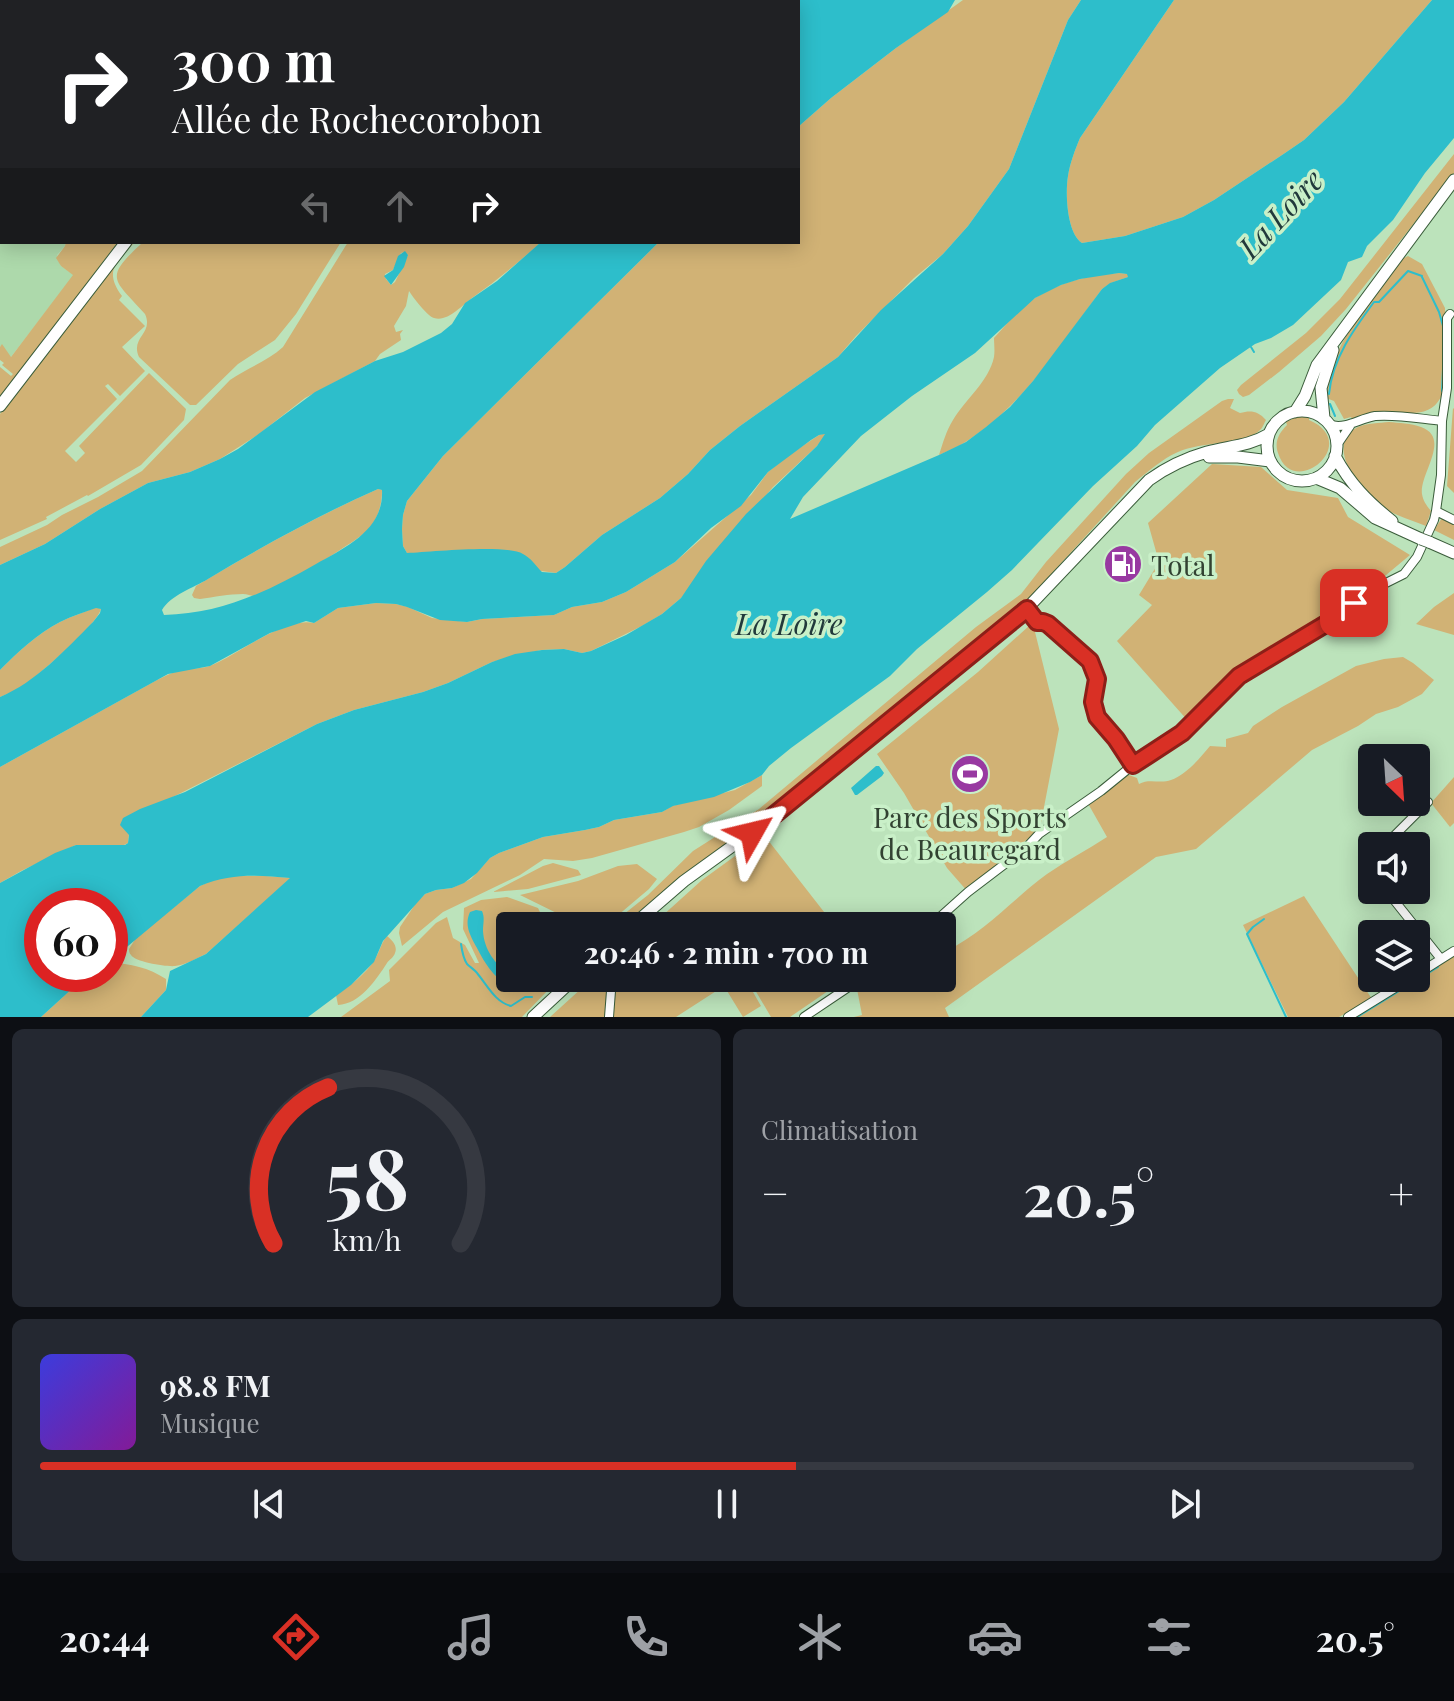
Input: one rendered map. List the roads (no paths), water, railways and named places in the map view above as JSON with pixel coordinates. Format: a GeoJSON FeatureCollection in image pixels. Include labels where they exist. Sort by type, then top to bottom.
{"type":"FeatureCollection","features":[{"type":"Feature","properties":{"kind":"main road"},"geometry":{"type":"LineString","coordinates":[[1295,412],[1317,365],[1454,180]]}},
{"type":"Feature","properties":{"kind":"main road"},"geometry":{"type":"LineString","coordinates":[[0,406],[124,244]]}},
{"type":"Feature","properties":{"kind":"main road"},"geometry":{"type":"LineString","coordinates":[[1269,434],[1267,452],[1270,461],[1285,477],[1306,481],[1325,473],[1331,465],[1336,438],[1327,422],[1321,388],[1339,335]]}},
{"type":"Feature","properties":{"kind":"main road"},"geometry":{"type":"LineString","coordinates":[[648,912],[684,881],[785,808],[1027,609],[1149,480],[1189,458],[1245,445],[1269,434],[1281,418],[1295,412],[1315,413],[1327,422]]}},
{"type":"Feature","properties":{"kind":"main road"},"geometry":{"type":"LineString","coordinates":[[1336,450],[1347,477],[1357,491],[1406,532]]}},
{"type":"Feature","properties":{"kind":"main road"},"geometry":{"type":"LineString","coordinates":[[1189,458],[1238,457],[1270,461]]}},
{"type":"Feature","properties":{"kind":"main road"},"geometry":{"type":"LineString","coordinates":[[1316,478],[1340,488],[1375,518],[1454,553]]}},
{"type":"Feature","properties":{"kind":"main road"},"geometry":{"type":"LineString","coordinates":[[533,1017],[560,992]]}},
{"type":"Feature","properties":{"kind":"street"},"geometry":{"type":"LineString","coordinates":[[946,912],[1026,848],[1039,834],[1131,766],[1182,733],[1239,676],[1334,619],[1376,587],[1404,574],[1417,557],[1436,511],[1441,475],[1442,421],[1447,388],[1447,322],[1450,314]]}},
{"type":"Feature","properties":{"kind":"street"},"geometry":{"type":"LineString","coordinates":[[1327,422],[1351,425],[1376,416],[1442,421]]}},
{"type":"Feature","properties":{"kind":"street"},"geometry":{"type":"LineString","coordinates":[[1336,450],[1351,425]]}},
{"type":"Feature","properties":{"kind":"street"},"geometry":{"type":"LineString","coordinates":[[1436,511],[1454,520]]}},
{"type":"Feature","properties":{"kind":"street"},"geometry":{"type":"LineString","coordinates":[[1027,609],[1037,622],[1048,624],[1090,661],[1097,679],[1093,702],[1097,717],[1116,739],[1131,766]]}},
{"type":"Feature","properties":{"kind":"street"},"geometry":{"type":"LineString","coordinates":[[1398,832],[1414,816]]}},
{"type":"Feature","properties":{"kind":"street"},"geometry":{"type":"LineString","coordinates":[[1397,904],[1441,959]]}},
{"type":"Feature","properties":{"kind":"street"},"geometry":{"type":"LineString","coordinates":[[1430,966],[1454,951]]}},
{"type":"Feature","properties":{"kind":"street"},"geometry":{"type":"LineString","coordinates":[[609,1017],[611,992]]}},
{"type":"Feature","properties":{"kind":"street"},"geometry":{"type":"LineString","coordinates":[[804,1017],[841,992]]}},
{"type":"Feature","properties":{"kind":"street"},"geometry":{"type":"LineString","coordinates":[[1348,1017],[1388,992]]}},
{"type":"Feature","properties":{"kind":"water"},"geometry":{"type":"Polygon","coordinates":[[[800,0],[955,0],[948,12],[831,98],[800,125],[800,0]]]}},
{"type":"Feature","properties":{"kind":"water","name":"La Loire"},"geometry":{"type":"Polygon","coordinates":[[[1081,0],[1174,0],[1076,147],[1068,176],[1067,202],[1073,231],[1082,243],[1125,236],[1183,217],[1214,200],[1304,140],[1344,102],[1432,0],[1454,0],[1454,138],[1393,220],[1367,246],[1362,257],[1348,262],[1341,280],[1293,325],[1255,344],[1220,368],[1155,425],[1012,570],[917,649],[890,676],[791,748],[762,775],[714,797],[673,806],[662,812],[614,820],[599,827],[543,837],[499,853],[464,883],[425,894],[383,941],[374,962],[351,985],[308,1017],[141,1017],[166,990],[170,971],[206,954],[290,878],[234,877],[200,886],[128,946],[128,888],[24,888],[24,992],[68,992],[41,1017],[0,1017],[0,883],[76,845],[125,845],[129,835],[120,825],[123,818],[185,792],[317,724],[354,710],[423,692],[515,654],[564,649],[582,653],[626,635],[662,614],[681,598],[706,561],[746,514],[817,446],[825,434],[811,440],[768,472],[741,506],[711,528],[675,562],[626,592],[602,602],[572,607],[554,615],[467,622],[440,620],[396,604],[338,608],[314,623],[306,621],[270,633],[210,666],[168,674],[0,767],[0,697],[26,683],[50,664],[93,622],[101,609],[96,608],[52,627],[0,670],[0,565],[45,544],[148,483],[190,472],[220,459],[315,392],[375,361],[403,352],[441,333],[452,324],[465,303],[497,281],[539,244],[657,244],[443,456],[407,501],[402,529],[403,546],[407,553],[501,549],[526,556],[542,572],[556,573],[602,535],[660,498],[740,426],[838,357],[881,310],[943,254],[968,226],[1009,169],[1068,20],[1081,0]],[[1119,273],[1080,279],[1035,298],[975,353],[861,436],[803,497],[790,519],[966,442],[1010,407],[1102,289],[1128,277],[1119,273]],[[378,489],[334,509],[183,592],[166,605],[162,610],[164,615],[224,606],[279,584],[351,544],[370,527],[381,504],[382,490],[378,489]]]}},
{"type":"Feature","properties":{"kind":"water"},"geometry":{"type":"Polygon","coordinates":[[[405,251],[408,255],[404,267],[391,285],[384,276],[393,270],[398,256],[405,251]]]}},
{"type":"Feature","properties":{"kind":"water"},"geometry":{"type":"Polygon","coordinates":[[[876,766],[884,773],[882,776],[855,795],[851,788],[876,766]]]}},
{"type":"Feature","properties":{"kind":"water"},"geometry":{"type":"Polygon","coordinates":[[[482,911],[484,938],[496,962],[496,976],[472,939],[468,921],[470,912],[482,911]]]}},
{"type":"Feature","properties":{"kind":"waterway"},"geometry":{"type":"LineString","coordinates":[[1329,394],[1339,357],[1374,302],[1379,302],[1408,271],[1422,276]]}},
{"type":"Feature","properties":{"kind":"waterway"},"geometry":{"type":"LineString","coordinates":[[1422,277],[1443,326]]}},
{"type":"Feature","properties":{"kind":"waterway"},"geometry":{"type":"LineString","coordinates":[[1251,347],[1254,352]]}},
{"type":"Feature","properties":{"kind":"waterway"},"geometry":{"type":"LineString","coordinates":[[1442,391],[1443,369]]}},
{"type":"Feature","properties":{"kind":"waterway"},"geometry":{"type":"LineString","coordinates":[[1330,404],[1335,416]]}},
{"type":"Feature","properties":{"kind":"waterway"},"geometry":{"type":"LineString","coordinates":[[1264,919],[1247,934],[1286,1017]]}},
{"type":"Feature","properties":{"kind":"waterway"},"geometry":{"type":"LineString","coordinates":[[461,944],[467,964],[500,1001],[511,1006],[525,997],[532,997]]}},
{"type":"Feature","properties":{"kind":"waterway"},"geometry":{"type":"LineString","coordinates":[[1357,1017],[1438,967]]}},
{"type":"Feature","properties":{"kind":"place","name":"Total"},"geometry":{"type":"Point","coordinates":[1123,564]}},
{"type":"Feature","properties":{"kind":"place","name":"Parc des Sports de Beauregard"},"geometry":{"type":"Point","coordinates":[970,774]}}]}
